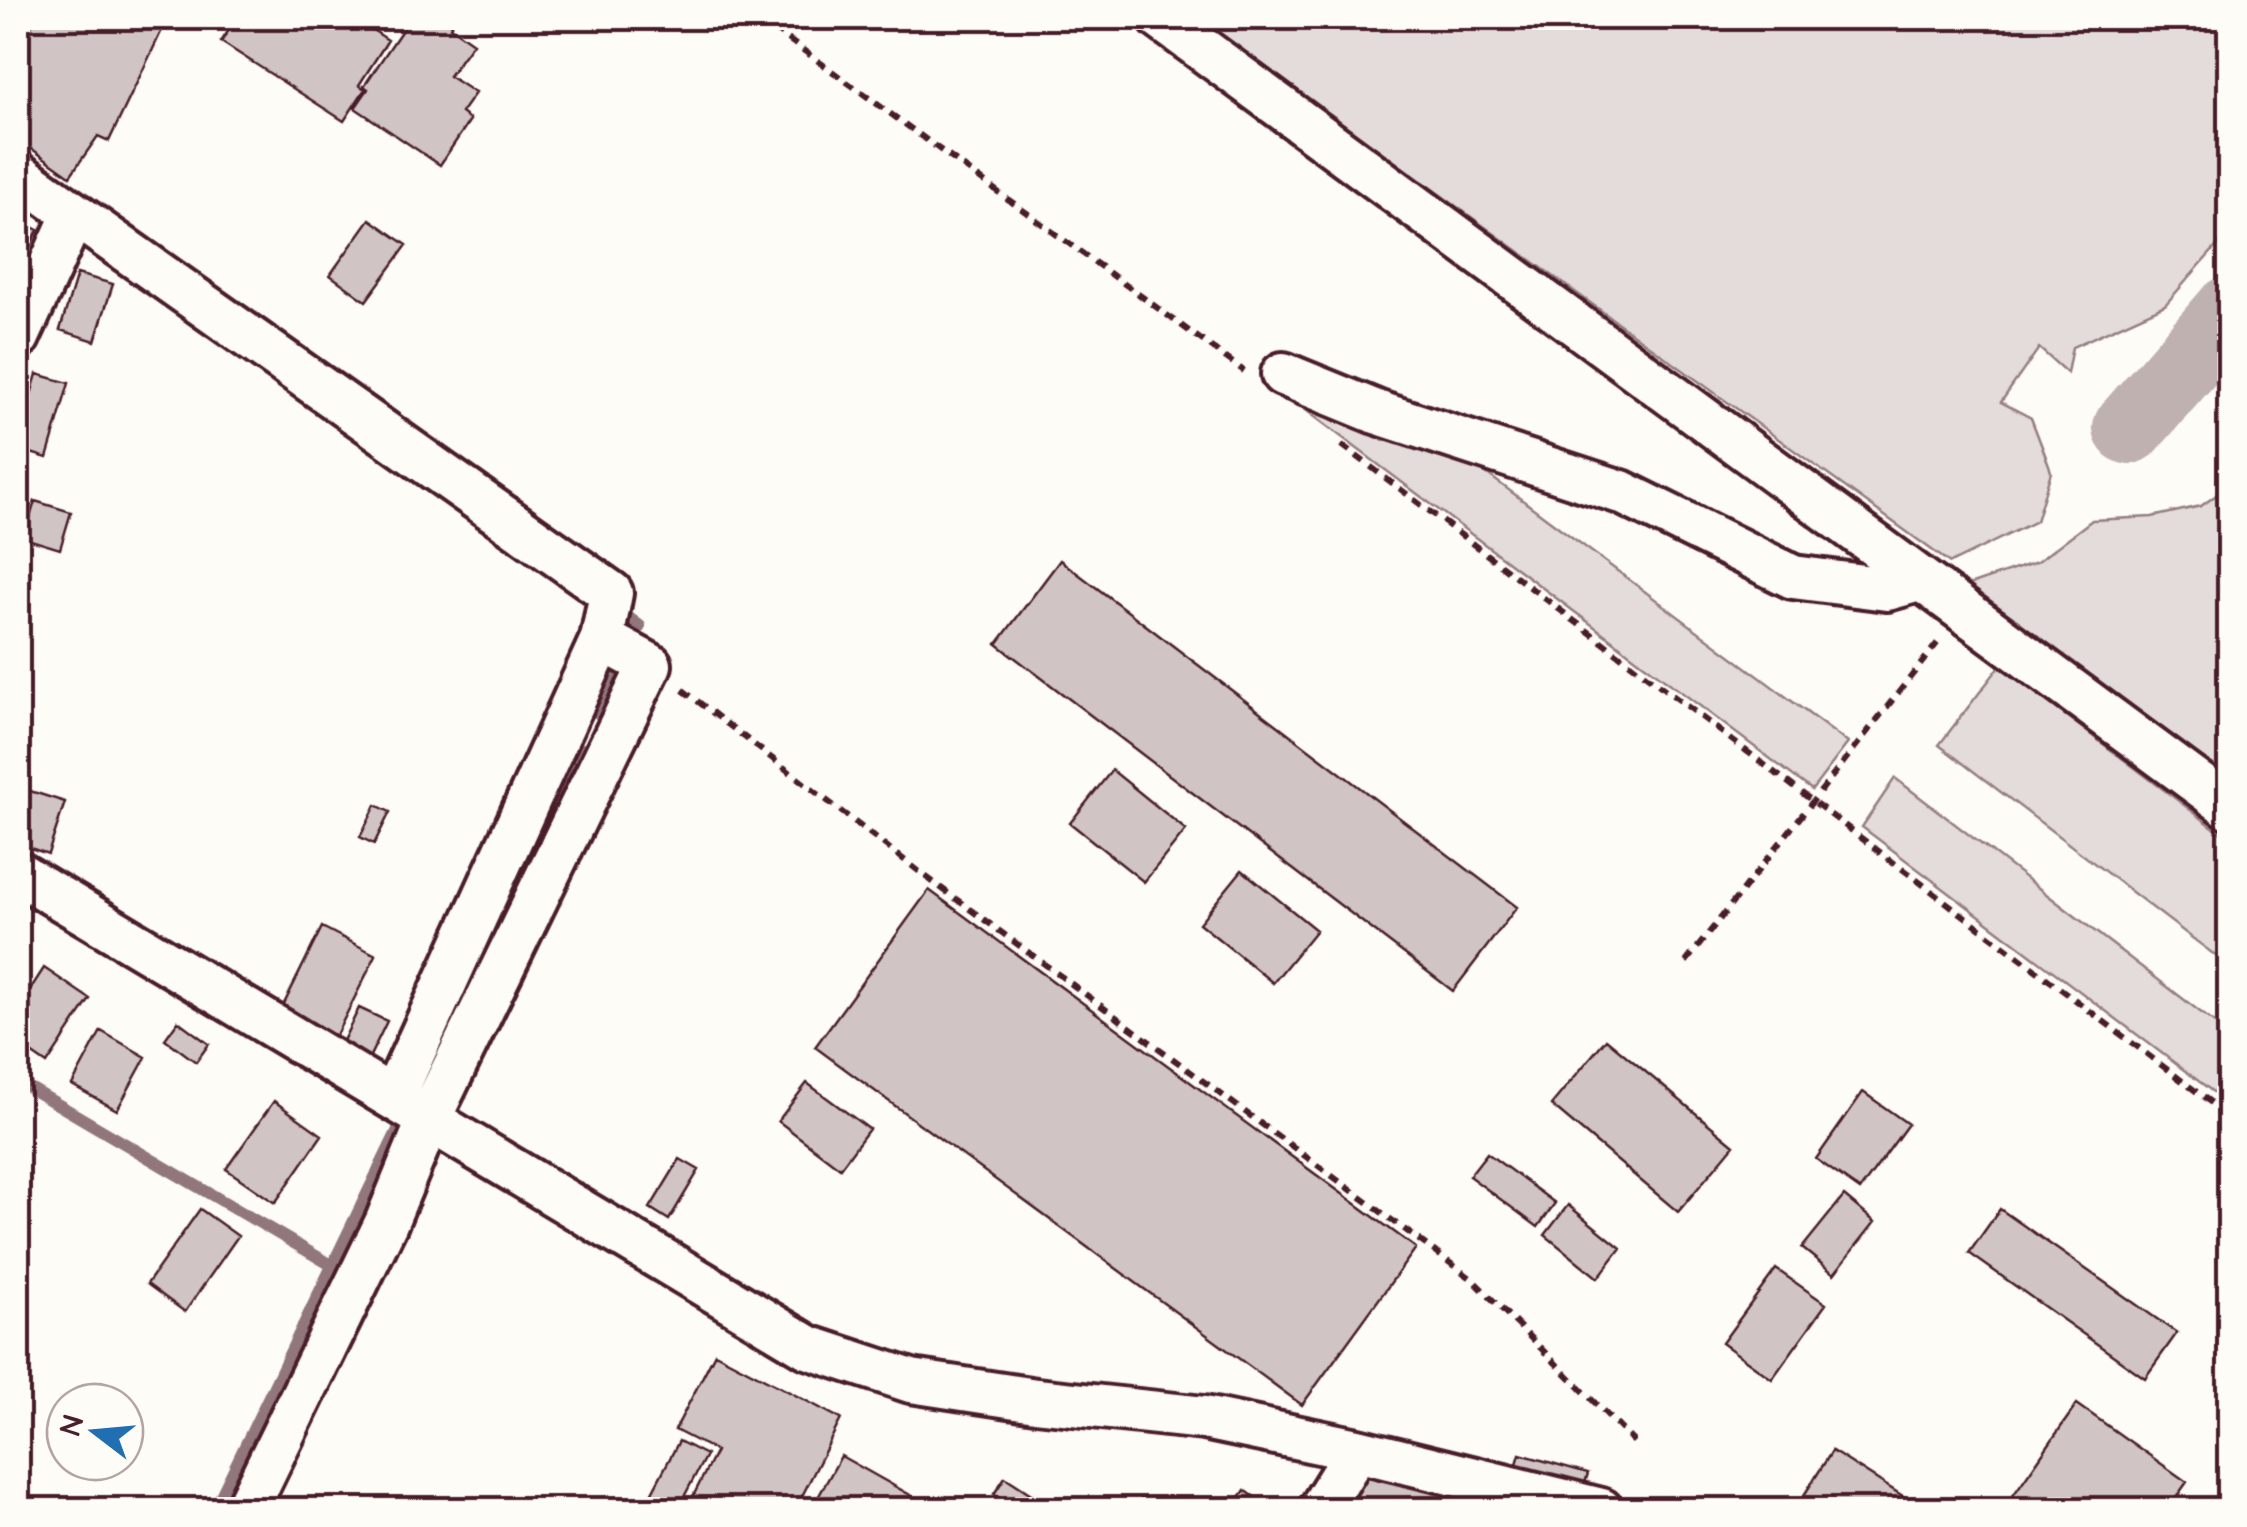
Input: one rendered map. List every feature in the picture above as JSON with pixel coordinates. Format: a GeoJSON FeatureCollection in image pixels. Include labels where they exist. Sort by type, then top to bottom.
{"type":"FeatureCollection","features":[{"type":"Feature","properties":{"kind":"street"},"geometry":{"type":"LineString","coordinates":[[1160,18],[2230,807]]}},
{"type":"Feature","properties":{"kind":"street"},"geometry":{"type":"LineString","coordinates":[[18,174],[611,593],[602,639],[409,1108],[386,1223],[246,1510]]}},
{"type":"Feature","properties":{"kind":"street"},"geometry":{"type":"LineString","coordinates":[[18,336],[73,216]]}},
{"type":"Feature","properties":{"kind":"street"},"geometry":{"type":"LineString","coordinates":[[1270,377],[1621,492],[1793,577],[1887,588],[1920,580]]}},
{"type":"Feature","properties":{"kind":"street"},"geometry":{"type":"LineString","coordinates":[[409,1108],[650,665],[602,639]]}},
{"type":"Feature","properties":{"kind":"street"},"geometry":{"type":"LineString","coordinates":[[18,873],[808,1347],[911,1381],[1036,1400],[1204,1418],[1357,1450],[1601,1510]]}},
{"type":"Feature","properties":{"kind":"street"},"geometry":{"type":"LineString","coordinates":[[1320,1510],[1357,1450]]}},
{"type":"Feature","properties":{"kind":"path"},"geometry":{"type":"LineString","coordinates":[[759,18],[1270,377]]}},
{"type":"Feature","properties":{"kind":"path"},"geometry":{"type":"LineString","coordinates":[[1336,440],[2230,1117]]}},
{"type":"Feature","properties":{"kind":"path"},"geometry":{"type":"LineString","coordinates":[[1686,962],[1962,611]]}},
{"type":"Feature","properties":{"kind":"path"},"geometry":{"type":"LineString","coordinates":[[650,665],[933,882],[1472,1279],[1634,1442]]}},
{"type":"Feature","properties":{"kind":"shaded area"},"geometry":{"type":"Polygon","coordinates":[[[1196,18],[2229,18],[2229,232],[2165,305],[2072,347],[2067,373],[2039,348],[2001,402],[2031,418],[2049,465],[2051,472],[2036,521],[1950,563],[1196,18]]]}},
{"type":"Feature","properties":{"kind":"shaded area"},"geometry":{"type":"Polygon","coordinates":[[[1275,387],[1478,467],[1848,743],[1812,790],[1275,387]]]}},
{"type":"Feature","properties":{"kind":"shaded area"},"geometry":{"type":"Polygon","coordinates":[[[2229,486],[2229,792],[2098,697],[1966,586],[2037,562],[2092,520],[2152,517],[2201,506],[2229,486]]]}},
{"type":"Feature","properties":{"kind":"shaded area"},"geometry":{"type":"Polygon","coordinates":[[[2000,666],[2229,839],[2229,966],[1939,745],[2000,666]]]}},
{"type":"Feature","properties":{"kind":"shaded area"},"geometry":{"type":"Polygon","coordinates":[[[1895,778],[2229,1034],[2229,1104],[1862,827],[1895,778]]]}},
{"type":"Feature","properties":{"kind":"building"},"geometry":{"type":"Polygon","coordinates":[[[35,18],[140,18],[163,28],[109,141],[98,136],[70,176],[18,139],[18,54],[35,18]]]}},
{"type":"Feature","properties":{"kind":"building"},"geometry":{"type":"Polygon","coordinates":[[[237,18],[366,18],[362,23],[388,40],[359,85],[365,89],[344,121],[221,42],[237,18]]]}},
{"type":"Feature","properties":{"kind":"building"},"geometry":{"type":"Polygon","coordinates":[[[404,18],[456,18],[450,27],[473,43],[449,76],[475,93],[461,113],[470,120],[440,165],[355,108],[368,89],[364,86],[406,24],[404,18]]]}},
{"type":"Feature","properties":{"kind":"building"},"geometry":{"type":"Polygon","coordinates":[[[370,219],[407,245],[366,301],[330,275],[370,219]]]}},
{"type":"Feature","properties":{"kind":"building"},"geometry":{"type":"Polygon","coordinates":[[[18,220],[38,230],[19,268],[18,267],[18,220]]]}},
{"type":"Feature","properties":{"kind":"building"},"geometry":{"type":"Polygon","coordinates":[[[77,274],[113,284],[95,341],[60,330],[77,274]]]}},
{"type":"Feature","properties":{"kind":"building"},"geometry":{"type":"Polygon","coordinates":[[[37,374],[69,383],[47,458],[18,449],[18,402],[28,405],[37,374]]]}},
{"type":"Feature","properties":{"kind":"building"},"geometry":{"type":"Polygon","coordinates":[[[35,501],[71,512],[60,549],[24,538],[35,501]]]}},
{"type":"Feature","properties":{"kind":"building"},"geometry":{"type":"Polygon","coordinates":[[[1060,560],[1517,907],[1453,991],[997,644],[1060,560]]]}},
{"type":"Feature","properties":{"kind":"building"},"geometry":{"type":"Polygon","coordinates":[[[1112,770],[1186,830],[1144,882],[1070,823],[1112,770]]]}},
{"type":"Feature","properties":{"kind":"building"},"geometry":{"type":"Polygon","coordinates":[[[27,790],[65,802],[48,854],[18,844],[18,819],[27,790]]]}},
{"type":"Feature","properties":{"kind":"building"},"geometry":{"type":"Polygon","coordinates":[[[376,805],[390,812],[374,844],[360,837],[376,805]]]}},
{"type":"Feature","properties":{"kind":"building"},"geometry":{"type":"Polygon","coordinates":[[[1242,870],[1316,930],[1273,983],[1199,923],[1242,870]]]}},
{"type":"Feature","properties":{"kind":"building"},"geometry":{"type":"Polygon","coordinates":[[[929,890],[1416,1248],[1302,1405],[815,1047],[929,890]]]}},
{"type":"Feature","properties":{"kind":"building"},"geometry":{"type":"Polygon","coordinates":[[[322,927],[376,955],[334,1039],[280,1012],[322,927]]]}},
{"type":"Feature","properties":{"kind":"building"},"geometry":{"type":"Polygon","coordinates":[[[44,968],[90,999],[47,1064],[18,1044],[18,1008],[44,968]]]}},
{"type":"Feature","properties":{"kind":"building"},"geometry":{"type":"Polygon","coordinates":[[[359,1008],[387,1021],[369,1058],[341,1045],[359,1008]]]}},
{"type":"Feature","properties":{"kind":"building"},"geometry":{"type":"Polygon","coordinates":[[[178,1021],[209,1044],[196,1062],[165,1039],[178,1021]]]}},
{"type":"Feature","properties":{"kind":"building"},"geometry":{"type":"Polygon","coordinates":[[[101,1031],[146,1057],[117,1110],[72,1085],[101,1031]]]}},
{"type":"Feature","properties":{"kind":"building"},"geometry":{"type":"Polygon","coordinates":[[[1606,1039],[1734,1145],[1678,1212],[1551,1105],[1606,1039]]]}},
{"type":"Feature","properties":{"kind":"building"},"geometry":{"type":"Polygon","coordinates":[[[807,1083],[869,1129],[840,1168],[778,1121],[807,1083]]]}},
{"type":"Feature","properties":{"kind":"building"},"geometry":{"type":"Polygon","coordinates":[[[1863,1092],[1908,1124],[1860,1190],[1816,1159],[1863,1092]]]}},
{"type":"Feature","properties":{"kind":"building"},"geometry":{"type":"Polygon","coordinates":[[[274,1101],[322,1135],[275,1203],[226,1169],[274,1101]]]}},
{"type":"Feature","properties":{"kind":"building"},"geometry":{"type":"Polygon","coordinates":[[[1487,1153],[1555,1203],[1538,1227],[1469,1176],[1487,1153]]]}},
{"type":"Feature","properties":{"kind":"building"},"geometry":{"type":"Polygon","coordinates":[[[680,1159],[699,1170],[669,1220],[650,1208],[680,1159]]]}},
{"type":"Feature","properties":{"kind":"building"},"geometry":{"type":"Polygon","coordinates":[[[1844,1196],[1875,1222],[1834,1274],[1802,1248],[1844,1196]]]}},
{"type":"Feature","properties":{"kind":"building"},"geometry":{"type":"Polygon","coordinates":[[[1568,1205],[1621,1248],[1598,1278],[1545,1235],[1568,1205]]]}},
{"type":"Feature","properties":{"kind":"building"},"geometry":{"type":"Polygon","coordinates":[[[200,1209],[238,1236],[185,1312],[147,1284],[200,1209]]]}},
{"type":"Feature","properties":{"kind":"building"},"geometry":{"type":"Polygon","coordinates":[[[2000,1209],[2177,1333],[2145,1378],[1969,1253],[2000,1209]]]}},
{"type":"Feature","properties":{"kind":"building"},"geometry":{"type":"Polygon","coordinates":[[[1776,1269],[1826,1304],[1772,1379],[1722,1343],[1776,1269]]]}},
{"type":"Feature","properties":{"kind":"building"},"geometry":{"type":"Polygon","coordinates":[[[715,1353],[841,1419],[795,1510],[686,1510],[716,1451],[675,1430],[715,1353]]]}},
{"type":"Feature","properties":{"kind":"building"},"geometry":{"type":"Polygon","coordinates":[[[2077,1404],[2187,1482],[2167,1510],[2003,1510],[2077,1404]]]}},
{"type":"Feature","properties":{"kind":"building"},"geometry":{"type":"Polygon","coordinates":[[[679,1441],[706,1455],[677,1510],[662,1510],[647,1502],[679,1441]]]}},
{"type":"Feature","properties":{"kind":"building"},"geometry":{"type":"Polygon","coordinates":[[[1832,1451],[1909,1500],[1903,1510],[1858,1510],[1851,1505],[1849,1510],[1816,1510],[1801,1500],[1832,1451]]]}},
{"type":"Feature","properties":{"kind":"building"},"geometry":{"type":"Polygon","coordinates":[[[1520,1454],[1588,1473],[1583,1490],[1515,1471],[1520,1454]]]}},
{"type":"Feature","properties":{"kind":"building"},"geometry":{"type":"Polygon","coordinates":[[[841,1456],[912,1496],[905,1510],[811,1510],[841,1456]]]}},
{"type":"Feature","properties":{"kind":"building"},"geometry":{"type":"Polygon","coordinates":[[[1363,1460],[1461,1485],[1442,1510],[1330,1510],[1363,1460]]]}},
{"type":"Feature","properties":{"kind":"building"},"geometry":{"type":"Polygon","coordinates":[[[1005,1477],[1045,1503],[1041,1510],[1018,1510],[994,1494],[1005,1477]]]}},
{"type":"Feature","properties":{"kind":"building"},"geometry":{"type":"Polygon","coordinates":[[[1245,1490],[1272,1510],[1231,1510],[1245,1490]]]}},
{"type":"Feature","properties":{"kind":"building"},"geometry":{"type":"Polygon","coordinates":[[[1141,1499],[1199,1510],[1138,1510],[1141,1499]]]}},
{"type":"Feature","properties":{"kind":"waterway"},"geometry":{"type":"LineString","coordinates":[[2129,428],[2230,312]]}},
{"type":"Feature","properties":{"kind":"waterway"},"geometry":{"type":"LineString","coordinates":[[599,714],[640,626],[628,617]]}},
{"type":"Feature","properties":{"kind":"waterway"},"geometry":{"type":"LineString","coordinates":[[463,994],[582,749]]}},
{"type":"Feature","properties":{"kind":"waterway"},"geometry":{"type":"LineString","coordinates":[[18,1081],[333,1266]]}},
{"type":"Feature","properties":{"kind":"waterway"},"geometry":{"type":"LineString","coordinates":[[214,1510],[407,1111]]}}]}
